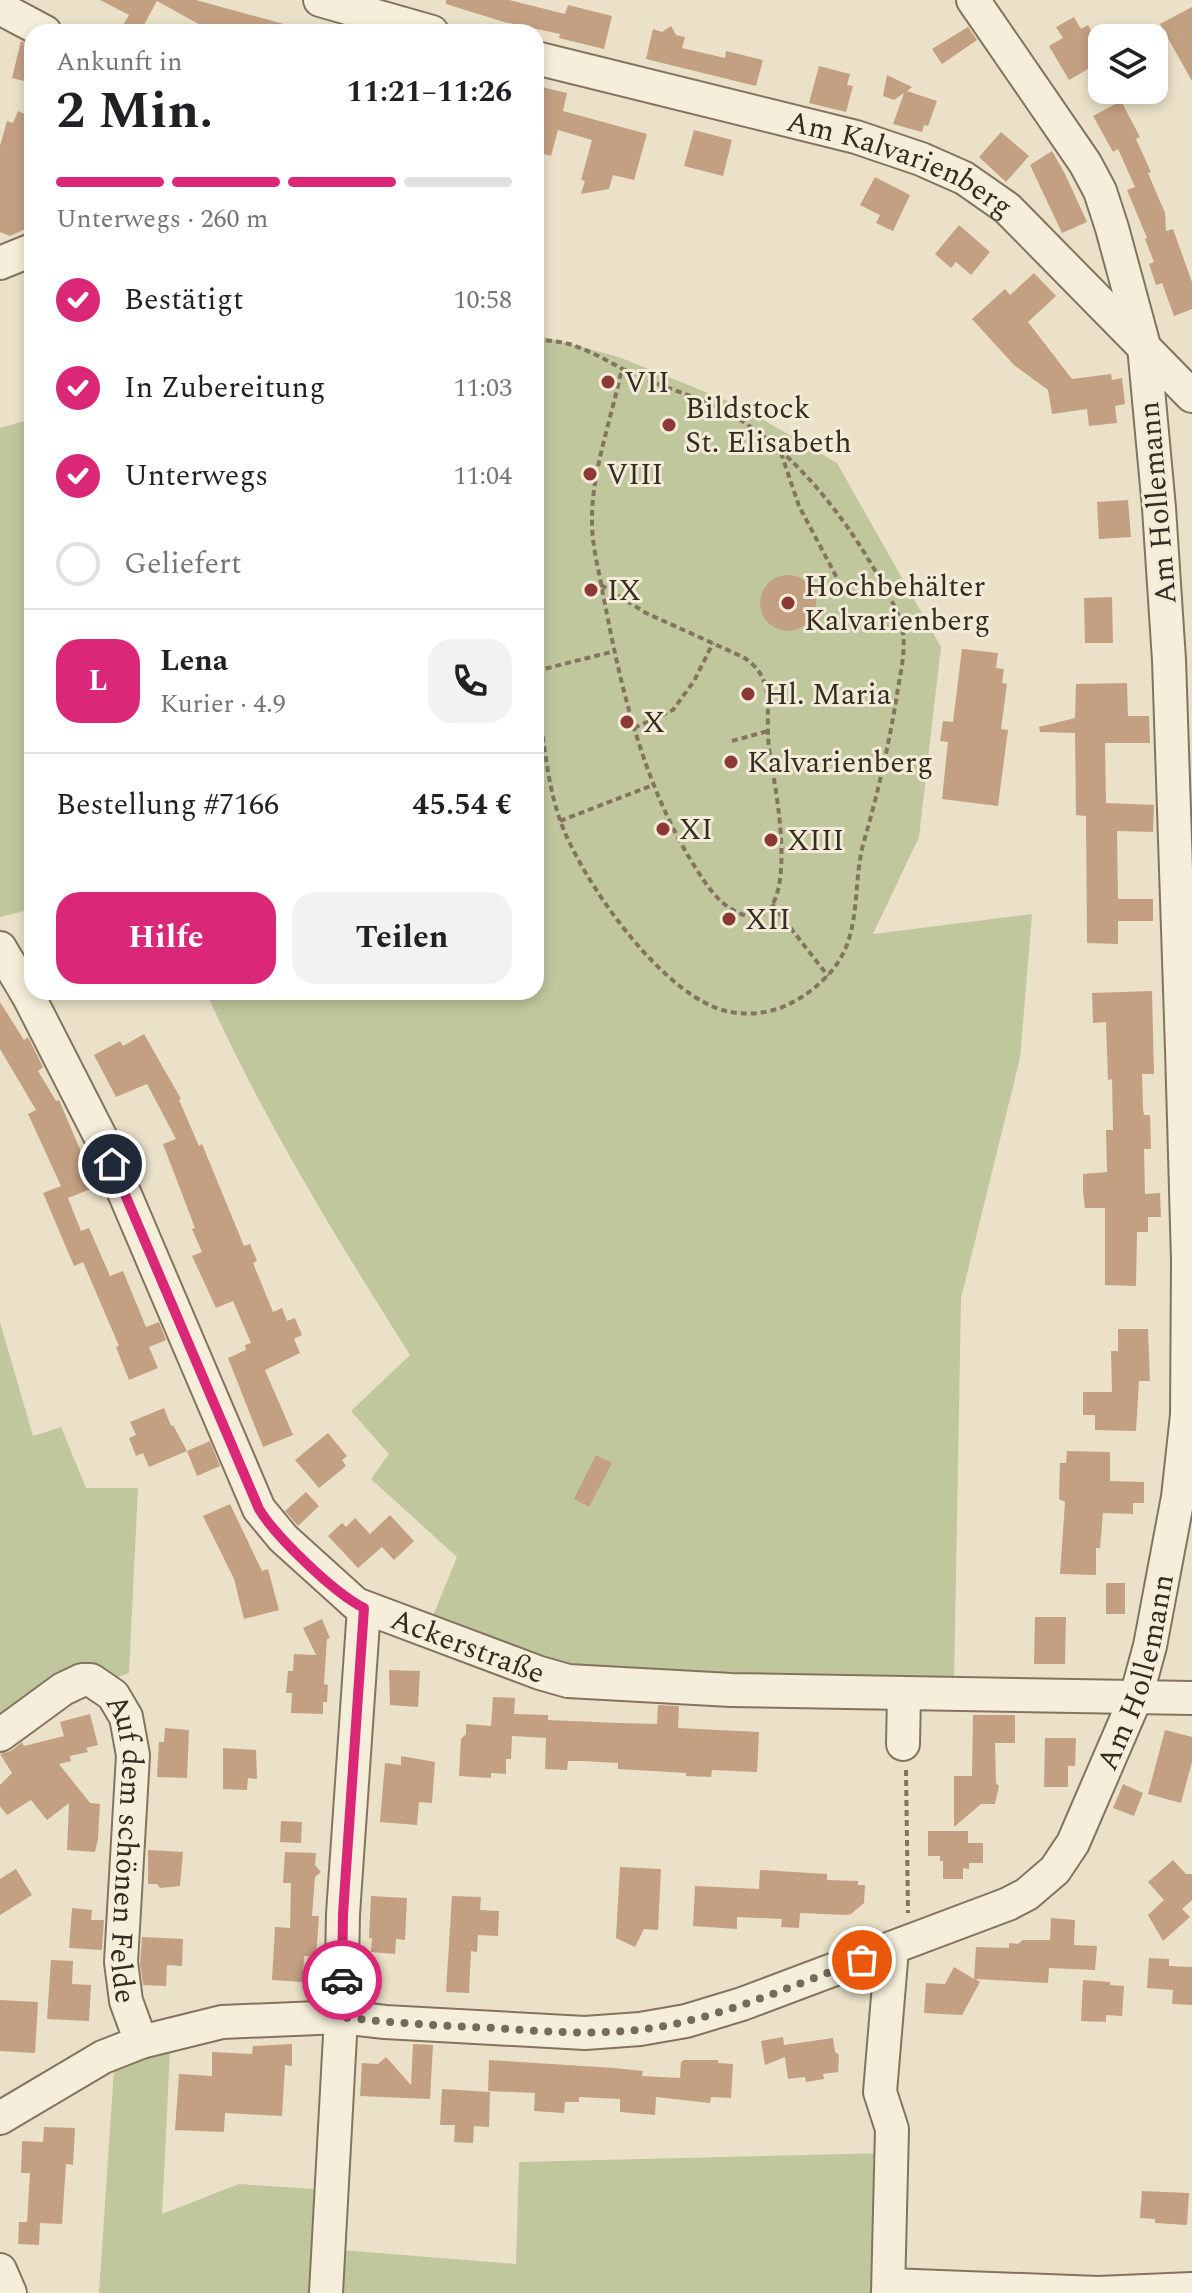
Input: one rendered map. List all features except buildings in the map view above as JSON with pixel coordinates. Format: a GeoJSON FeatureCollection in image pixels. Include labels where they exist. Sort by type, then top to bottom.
{"type":"FeatureCollection","features":[{"type":"Feature","properties":{"kind":"street"},"geometry":{"type":"LineString","coordinates":[[320,0],[376,24]]}},
{"type":"Feature","properties":{"kind":"street","name":"Am Hollemann"},"geometry":{"type":"LineString","coordinates":[[900,1946],[1027,1894],[1055,1870],[1082,1827],[1136,1697],[1150,1646],[1178,1497],[1187,1399],[1188,1260],[1169,660],[1144,346],[1100,191],[1060,125],[973,0]]}},
{"type":"Feature","properties":{"kind":"street"},"geometry":{"type":"LineString","coordinates":[[0,8],[30,24]]}},
{"type":"Feature","properties":{"kind":"street","name":"Am Kalvarienberg"},"geometry":{"type":"LineString","coordinates":[[544,60],[856,137],[941,167],[982,189],[1007,208],[1192,396]]}},
{"type":"Feature","properties":{"kind":"street"},"geometry":{"type":"LineString","coordinates":[[0,263],[24,253]]}},
{"type":"Feature","properties":{"kind":"street","name":"Ackerstraße"},"geometry":{"type":"LineString","coordinates":[[0,948],[24,990]]}},
{"type":"Feature","properties":{"kind":"street","name":"Ackerstraße"},"geometry":{"type":"LineString","coordinates":[[30,1000],[100,1136],[259,1509],[276,1531],[349,1599],[364,1608],[568,1681],[904,1695],[1192,1698]]}},
{"type":"Feature","properties":{"kind":"street"},"geometry":{"type":"LineString","coordinates":[[326,2293],[341,2017],[343,1914],[364,1608]]}},
{"type":"Feature","properties":{"kind":"street","name":"Auf dem schönen Felde"},"geometry":{"type":"LineString","coordinates":[[0,1735],[63,1689],[82,1680],[91,1680],[113,1695],[126,1717],[133,1755],[121,1962],[126,2001],[141,2042]]}},
{"type":"Feature","properties":{"kind":"street"},"geometry":{"type":"LineString","coordinates":[[903,1744],[904,1695]]}},
{"type":"Feature","properties":{"kind":"street"},"geometry":{"type":"LineString","coordinates":[[900,1946],[880,2092],[892,2129],[888,2289],[1098,2293],[1192,2289]]}},
{"type":"Feature","properties":{"kind":"street","name":"Auf dem schönen Felde"},"geometry":{"type":"LineString","coordinates":[[0,2118],[103,2057],[141,2042],[222,2022],[341,2017],[550,2032],[640,2029],[715,2013],[900,1946]]}},
{"type":"Feature","properties":{"kind":"street"},"geometry":{"type":"LineString","coordinates":[[0,2270],[10,2293]]}},
{"type":"Feature","properties":{"kind":"path"},"geometry":{"type":"LineString","coordinates":[[544,340],[570,345],[719,408],[762,434],[809,478],[869,558],[895,609],[904,638],[892,724],[873,814],[856,873],[854,922],[840,960],[828,976],[789,1005],[762,1013],[730,1012],[696,996],[644,954],[621,928],[573,849],[553,797],[544,742]]}},
{"type":"Feature","properties":{"kind":"path"},"geometry":{"type":"LineString","coordinates":[[601,585],[646,613],[752,663],[765,679],[769,693],[768,731],[780,812],[782,857],[779,885],[772,904],[762,915],[752,917],[723,904],[674,833],[633,728],[601,585],[592,524],[592,505],[622,368]]}},
{"type":"Feature","properties":{"kind":"path"},"geometry":{"type":"LineString","coordinates":[[780,451],[799,506],[837,578]]}},
{"type":"Feature","properties":{"kind":"path"},"geometry":{"type":"LineString","coordinates":[[633,728],[673,710],[694,681],[713,643]]}},
{"type":"Feature","properties":{"kind":"path"},"geometry":{"type":"LineString","coordinates":[[544,669],[615,651]]}},
{"type":"Feature","properties":{"kind":"path"},"geometry":{"type":"LineString","coordinates":[[732,741],[768,731]]}},
{"type":"Feature","properties":{"kind":"path"},"geometry":{"type":"LineString","coordinates":[[560,821],[653,785]]}},
{"type":"Feature","properties":{"kind":"path"},"geometry":{"type":"LineString","coordinates":[[772,904],[828,976]]}},
{"type":"Feature","properties":{"kind":"path"},"geometry":{"type":"LineString","coordinates":[[900,1946],[907,1777],[903,1744]]}},
{"type":"Feature","properties":{"kind":"green space"},"geometry":{"type":"Polygon","coordinates":[[[544,337],[619,357],[740,406],[837,463],[941,647],[919,837],[873,934],[1032,914],[1020,1058],[961,1298],[954,1685],[562,1670],[430,1623],[457,1557],[371,1479],[389,1454],[351,1411],[410,1355],[276,1132],[210,1000],[544,1000],[544,337]]]}},
{"type":"Feature","properties":{"kind":"green space"},"geometry":{"type":"Polygon","coordinates":[[[24,421],[24,911],[0,917],[0,428],[24,421]]]}},
{"type":"Feature","properties":{"kind":"green space"},"geometry":{"type":"Polygon","coordinates":[[[0,1322],[33,1436],[61,1427],[86,1488],[138,1488],[129,1673],[116,1678],[100,1668],[0,1725],[0,1322]]]}},
{"type":"Feature","properties":{"kind":"green space"},"geometry":{"type":"Polygon","coordinates":[[[170,2051],[162,2214],[239,2184],[341,2191],[341,2250],[516,2264],[519,2162],[889,2153],[899,2293],[99,2293],[114,2069],[170,2051]]]}},
{"type":"Feature","properties":{"kind":"way so far"},"geometry":{"type":"LineString","coordinates":[[342,1980],[341,2017],[585,2033],[660,2027],[686,2021],[862,1960]]}},
{"type":"Feature","properties":{"kind":"place","name":"VII"},"geometry":{"type":"Point","coordinates":[608,382]}},
{"type":"Feature","properties":{"kind":"place","name":"Bildstock St. Elisabeth"},"geometry":{"type":"Point","coordinates":[669,425]}},
{"type":"Feature","properties":{"kind":"place","name":"VIII"},"geometry":{"type":"Point","coordinates":[590,474]}},
{"type":"Feature","properties":{"kind":"place","name":"IX"},"geometry":{"type":"Point","coordinates":[591,590]}},
{"type":"Feature","properties":{"kind":"place","name":"Hochbehälter Kalvarienberg"},"geometry":{"type":"Point","coordinates":[788,603]}},
{"type":"Feature","properties":{"kind":"place","name":"Hl. Maria"},"geometry":{"type":"Point","coordinates":[748,694]}},
{"type":"Feature","properties":{"kind":"place","name":"X"},"geometry":{"type":"Point","coordinates":[627,722]}},
{"type":"Feature","properties":{"kind":"place","name":"Kalvarienberg"},"geometry":{"type":"Point","coordinates":[731,762]}},
{"type":"Feature","properties":{"kind":"place","name":"XI"},"geometry":{"type":"Point","coordinates":[663,829]}},
{"type":"Feature","properties":{"kind":"place","name":"XIII"},"geometry":{"type":"Point","coordinates":[771,840]}},
{"type":"Feature","properties":{"kind":"place","name":"XII"},"geometry":{"type":"Point","coordinates":[729,919]}},
{"type":"Feature","properties":{"kind":"route"},"geometry":{"type":"LineString","coordinates":[[112,1164],[259,1509],[276,1531],[311,1565],[349,1599],[364,1608],[343,1914],[342,1980]]}}]}
